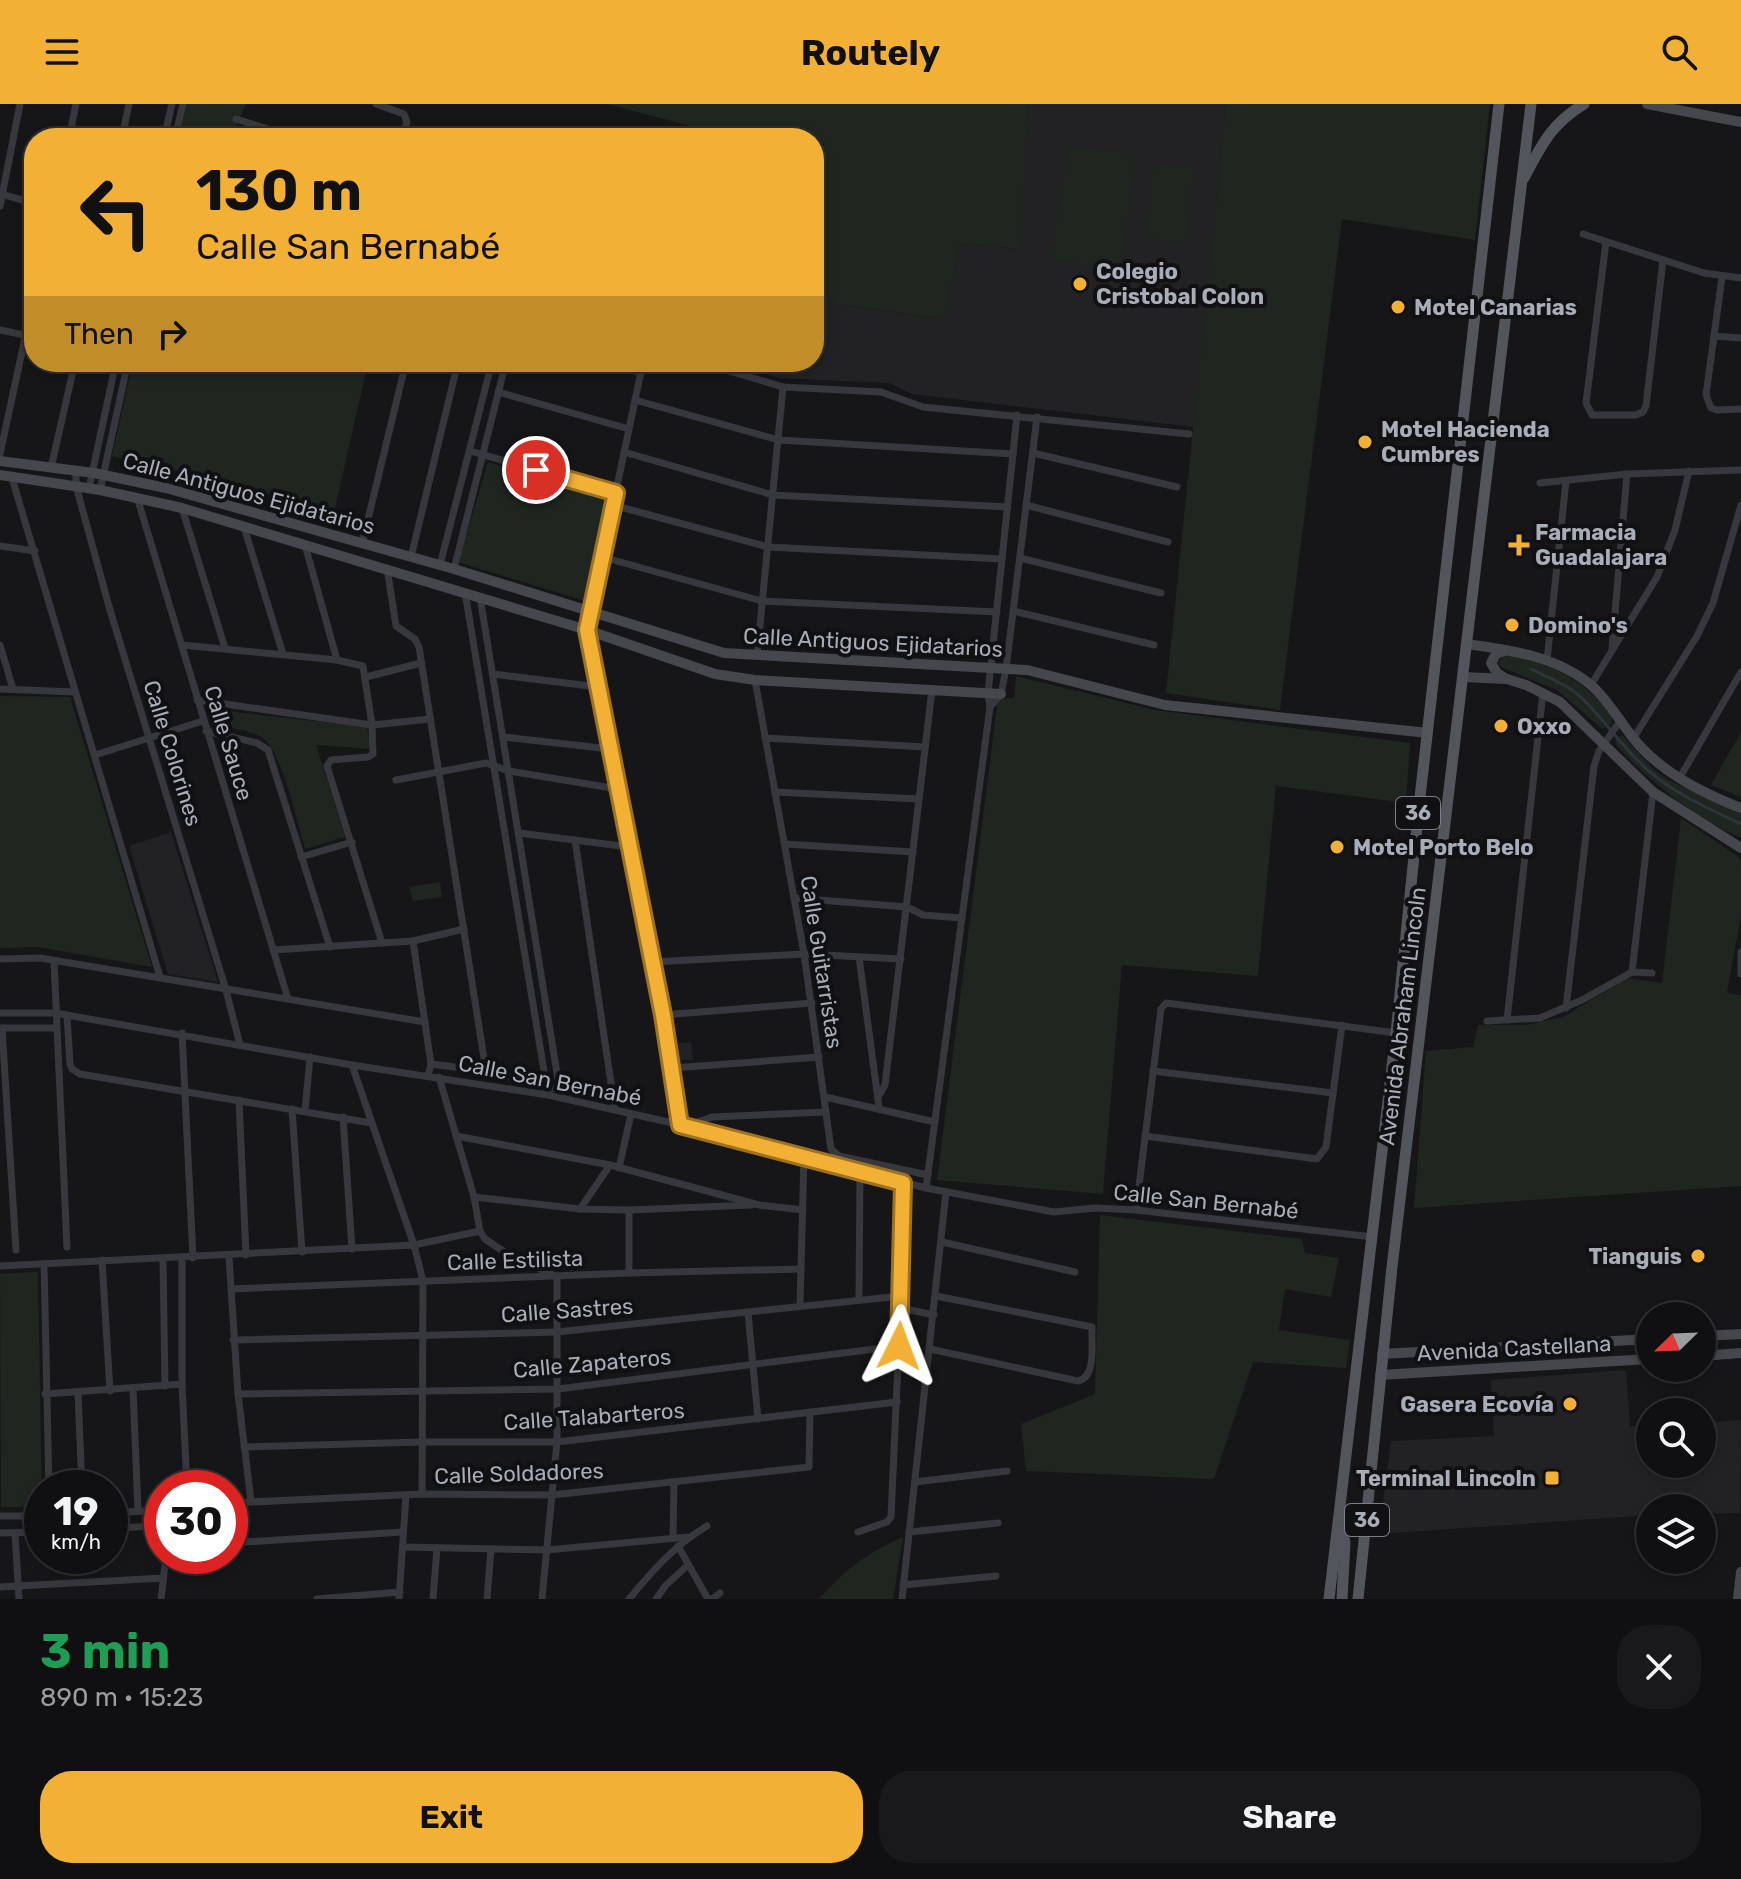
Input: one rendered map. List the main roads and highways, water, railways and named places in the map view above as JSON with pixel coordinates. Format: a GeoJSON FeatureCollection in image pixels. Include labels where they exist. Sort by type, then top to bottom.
{"type":"FeatureCollection","features":[{"type":"Feature","properties":{"kind":"main road","name":"36"},"geometry":{"type":"LineString","coordinates":[[1329,1599],[1373,1237],[1499,104]]}},
{"type":"Feature","properties":{"kind":"main road","name":"Avenida Abraham Lincoln"},"geometry":{"type":"LineString","coordinates":[[1358,1599],[1382,1354],[1531,104]]}},
{"type":"Feature","properties":{"kind":"main road"},"geometry":{"type":"LineString","coordinates":[[1520,185],[1546,137],[1560,120],[1584,104]]}},
{"type":"Feature","properties":{"kind":"main road"},"geometry":{"type":"LineString","coordinates":[[1361,1328],[1385,1330]]}},
{"type":"Feature","properties":{"kind":"main road"},"geometry":{"type":"LineString","coordinates":[[1338,1523],[1345,1542],[1342,1599]]}},
{"type":"Feature","properties":{"kind":"waterway"},"geometry":{"type":"LineString","coordinates":[[1531,669],[1578,695],[1632,755],[1660,780],[1741,824]]}},
{"type":"Feature","properties":{"kind":"place","name":"Colegio Cristobal Colon"},"geometry":{"type":"Point","coordinates":[1080,284]}},
{"type":"Feature","properties":{"kind":"place","name":"Motel Canarias"},"geometry":{"type":"Point","coordinates":[1398,307]}},
{"type":"Feature","properties":{"kind":"place","name":"Motel Hacienda Cumbres"},"geometry":{"type":"Point","coordinates":[1365,442]}},
{"type":"Feature","properties":{"kind":"place","name":"Farmacia Guadalajara"},"geometry":{"type":"Point","coordinates":[1519,545]}},
{"type":"Feature","properties":{"kind":"place","name":"Domino's"},"geometry":{"type":"Point","coordinates":[1512,625]}},
{"type":"Feature","properties":{"kind":"place","name":"Oxxo"},"geometry":{"type":"Point","coordinates":[1501,726]}},
{"type":"Feature","properties":{"kind":"place","name":"Motel Porto Belo"},"geometry":{"type":"Point","coordinates":[1337,847]}},
{"type":"Feature","properties":{"kind":"place","name":"Tianguis"},"geometry":{"type":"Point","coordinates":[1698,1256]}},
{"type":"Feature","properties":{"kind":"place","name":"Gasera Ecovía"},"geometry":{"type":"Point","coordinates":[1570,1404]}},
{"type":"Feature","properties":{"kind":"place","name":"Terminal Lincoln"},"geometry":{"type":"Point","coordinates":[1552,1478]}}]}
